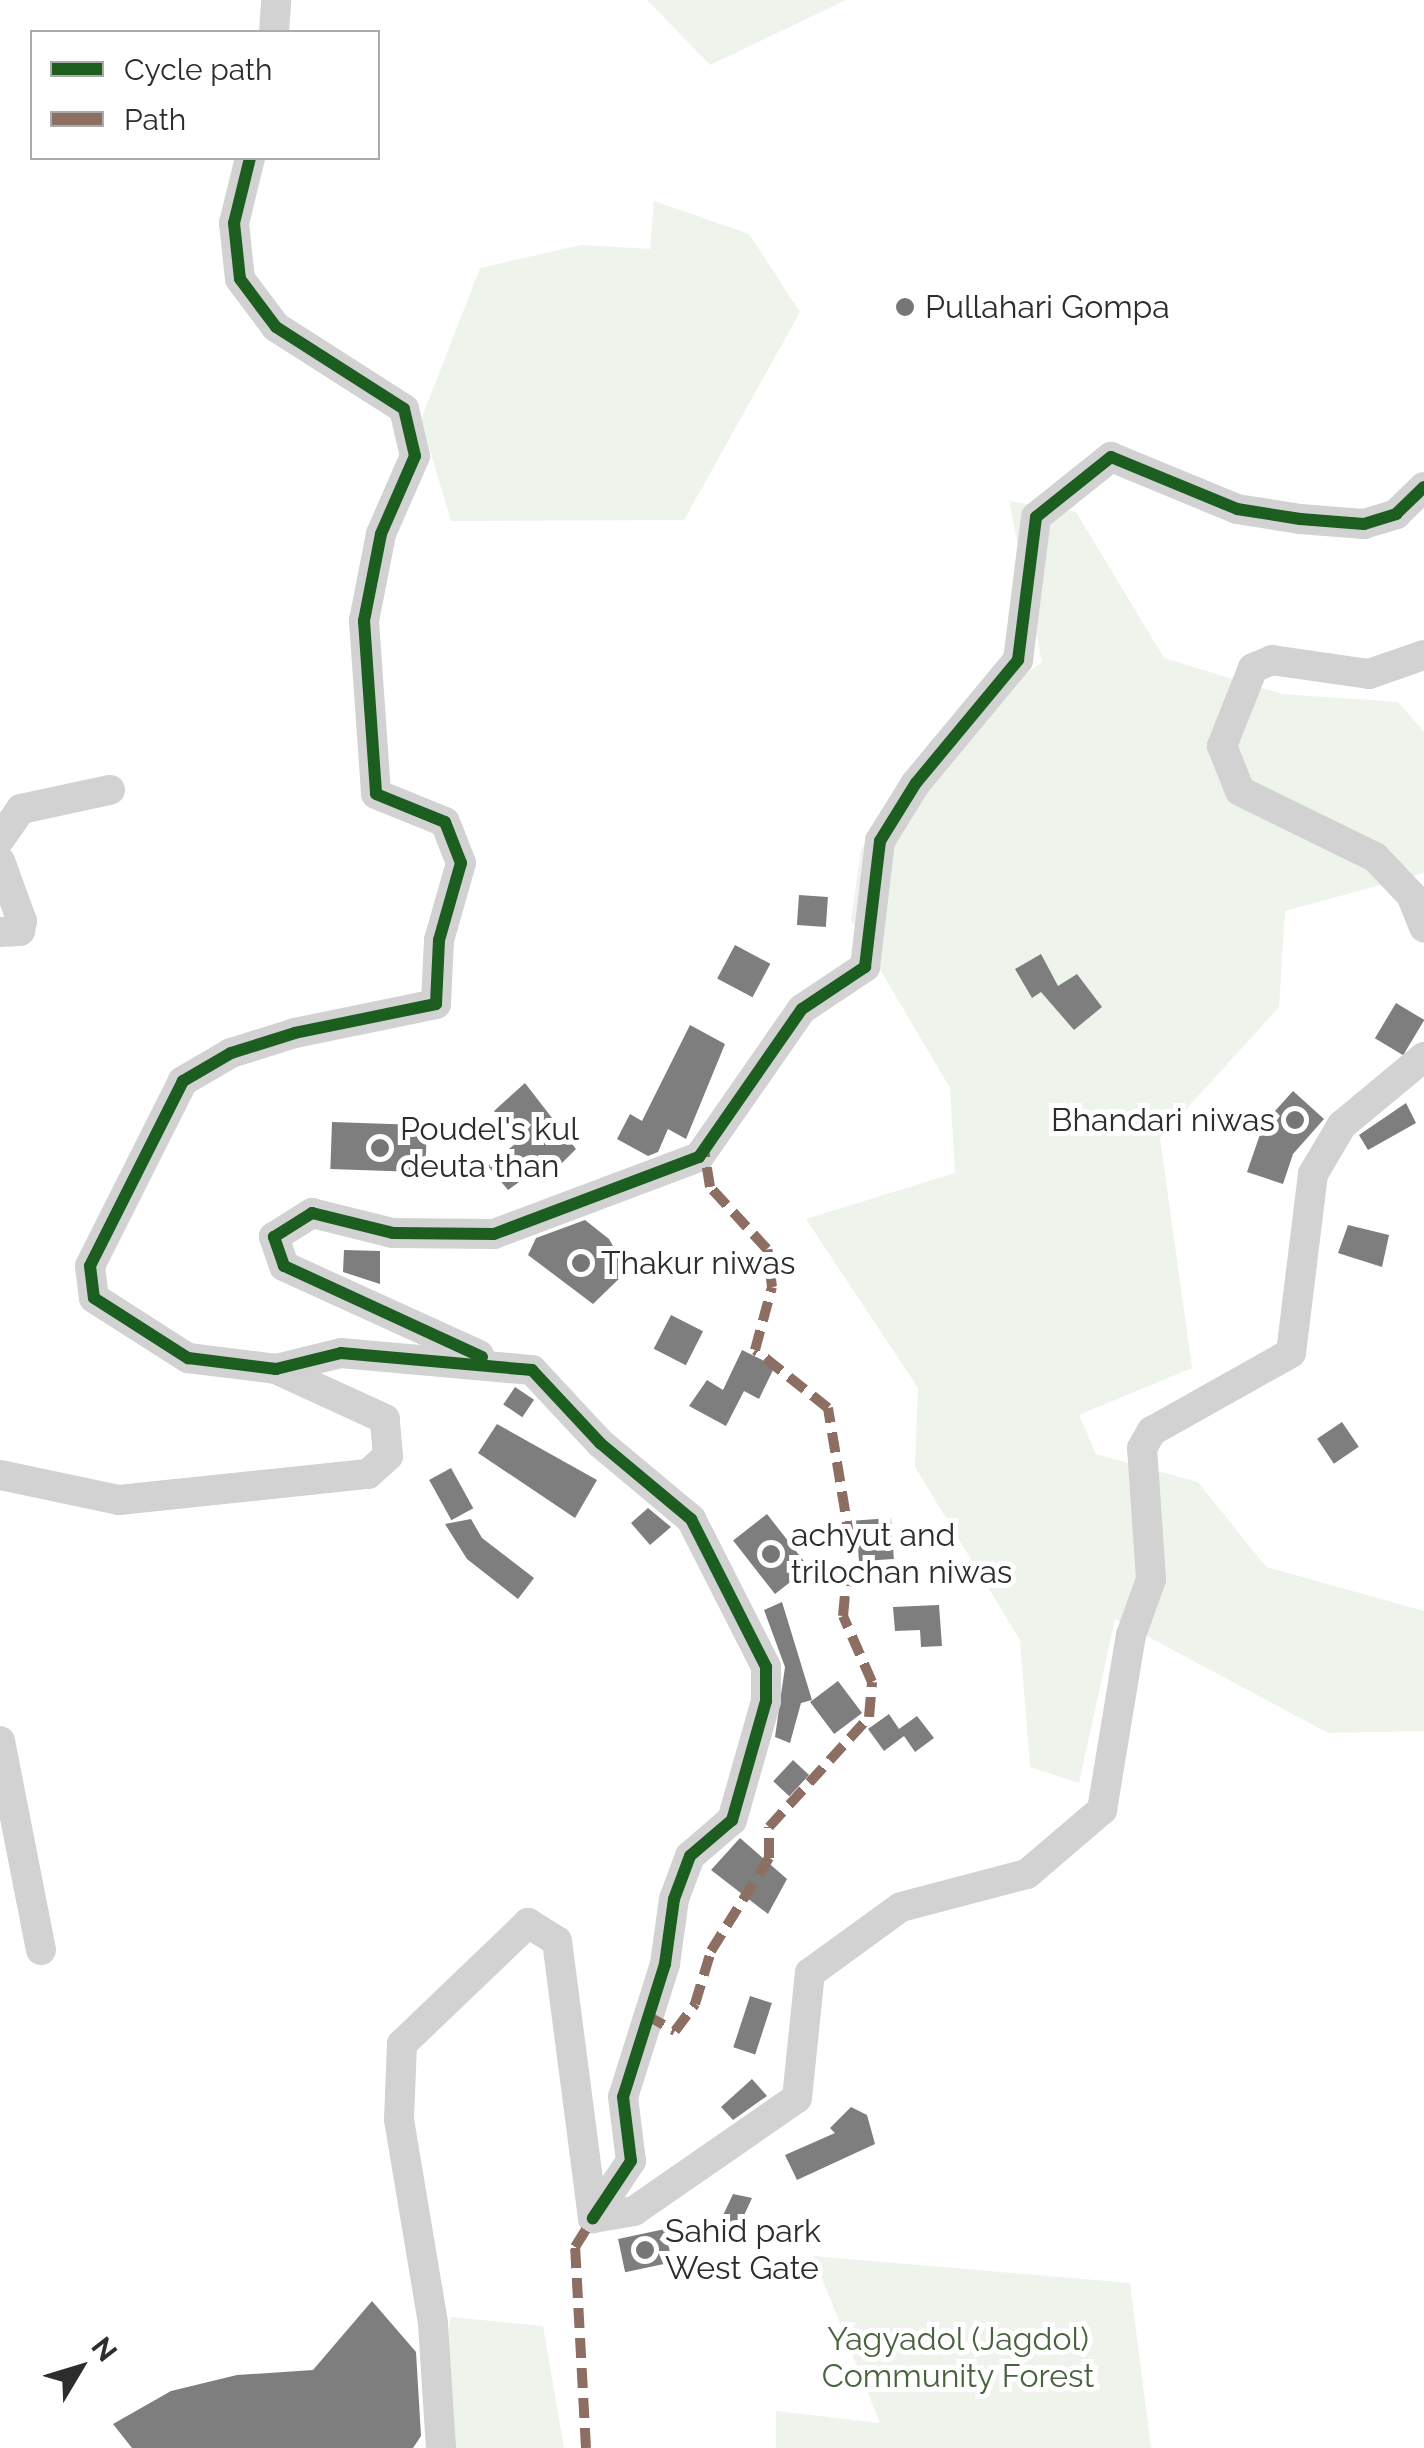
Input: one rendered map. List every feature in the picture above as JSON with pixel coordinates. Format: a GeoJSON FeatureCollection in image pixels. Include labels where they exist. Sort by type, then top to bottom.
{"type":"FeatureCollection","features":[{"type":"Feature","properties":{"kind":"street"},"geometry":{"type":"LineString","coordinates":[[274,30],[276,0]]}},
{"type":"Feature","properties":{"kind":"street"},"geometry":{"type":"LineString","coordinates":[[0,1475],[120,1500],[368,1474],[388,1456],[385,1419],[276,1369],[188,1358],[94,1298],[90,1266],[183,1081],[231,1054],[295,1034],[436,1004],[439,940],[462,862],[445,822],[376,794],[364,622],[381,534],[415,456],[404,409],[276,327],[240,278],[234,223],[250,160]]}},
{"type":"Feature","properties":{"kind":"street"},"geometry":{"type":"LineString","coordinates":[[593,2218],[630,2161],[623,2098],[632,2051],[666,1964],[690,1856],[732,1820],[745,1787],[746,1749],[766,1701],[766,1666],[691,1519],[600,1443],[548,1381],[498,1365],[284,1266],[274,1237],[312,1213],[393,1233],[494,1234],[699,1157],[802,1009],[865,968],[880,842],[916,783],[1018,660],[1036,517],[1111,457],[1237,508],[1300,520],[1364,524],[1396,514],[1424,487]]}},
{"type":"Feature","properties":{"kind":"street"},"geometry":{"type":"LineString","coordinates":[[1424,655],[1340,676],[1306,662],[1252,668],[1222,746],[1240,791],[1375,857],[1411,895],[1424,927]]}},
{"type":"Feature","properties":{"kind":"street"},"geometry":{"type":"LineString","coordinates":[[0,840],[21,809],[110,790]]}},
{"type":"Feature","properties":{"kind":"street"},"geometry":{"type":"LineString","coordinates":[[0,861],[22,921],[20,932],[0,932]]}},
{"type":"Feature","properties":{"kind":"street"},"geometry":{"type":"LineString","coordinates":[[593,2218],[634,2211],[797,2098],[810,1973],[901,1907],[1027,1874],[1102,1810],[1131,1635],[1151,1579],[1142,1448],[1152,1431],[1291,1352],[1313,1174],[1342,1125],[1424,1057]]}},
{"type":"Feature","properties":{"kind":"street"},"geometry":{"type":"LineString","coordinates":[[276,1369],[342,1353],[498,1365]]}},
{"type":"Feature","properties":{"kind":"street"},"geometry":{"type":"LineString","coordinates":[[0,1741],[41,1950]]}},
{"type":"Feature","properties":{"kind":"street"},"geometry":{"type":"LineString","coordinates":[[441,2448],[432,2323],[399,2118],[402,2044],[528,1923],[556,1940],[593,2218]]}},
{"type":"Feature","properties":{"kind":"green space"},"geometry":{"type":"Polygon","coordinates":[[[647,0],[846,0],[710,65],[647,0]]]}},
{"type":"Feature","properties":{"kind":"green space"},"geometry":{"type":"Polygon","coordinates":[[[654,201],[749,234],[800,312],[684,520],[451,521],[421,420],[480,268],[581,245],[650,249],[654,201]]]}},
{"type":"Feature","properties":{"kind":"green space"},"geometry":{"type":"Polygon","coordinates":[[[1009,501],[1076,512],[1164,658],[1282,694],[1398,702],[1424,732],[1424,873],[1285,911],[1279,1007],[1160,1138],[1192,1368],[1079,1415],[1096,1454],[1198,1482],[1266,1567],[1424,1611],[1424,1731],[1328,1733],[1115,1619],[1079,1783],[1030,1767],[1020,1640],[915,1467],[918,1388],[806,1219],[955,1173],[950,1088],[851,920],[861,850],[931,740],[1042,662],[1009,501]]]}},
{"type":"Feature","properties":{"kind":"green space","name":"Yagyadol (Jagdol) Community Forest"},"geometry":{"type":"Polygon","coordinates":[[[813,2256],[1130,2283],[1151,2448],[776,2448],[776,2411],[880,2423],[813,2256]]]}},
{"type":"Feature","properties":{"kind":"green space"},"geometry":{"type":"Polygon","coordinates":[[[450,2317],[543,2326],[564,2448],[440,2448],[450,2317]]]}},
{"type":"Feature","properties":{"kind":"building"},"geometry":{"type":"Polygon","coordinates":[[[799,895],[828,897],[826,927],[797,925],[799,895]]]}},
{"type":"Feature","properties":{"kind":"building"},"geometry":{"type":"Polygon","coordinates":[[[735,945],[770,964],[752,997],[717,979],[735,945]]]}},
{"type":"Feature","properties":{"kind":"building"},"geometry":{"type":"Polygon","coordinates":[[[1041,954],[1058,986],[1077,974],[1102,1007],[1074,1030],[1041,992],[1032,998],[1015,969],[1041,954]]]}},
{"type":"Feature","properties":{"kind":"building"},"geometry":{"type":"Polygon","coordinates":[[[1396,1003],[1424,1020],[1403,1055],[1375,1038],[1396,1003]]]}},
{"type":"Feature","properties":{"kind":"building"},"geometry":{"type":"Polygon","coordinates":[[[690,1025],[725,1044],[686,1139],[668,1129],[658,1152],[648,1156],[617,1139],[630,1114],[642,1121],[690,1025]]]}},
{"type":"Feature","properties":{"kind":"building"},"geometry":{"type":"Polygon","coordinates":[[[525,1083],[576,1149],[555,1170],[547,1162],[508,1190],[488,1166],[520,1140],[494,1111],[525,1083]]]}},
{"type":"Feature","properties":{"kind":"building"},"geometry":{"type":"Polygon","coordinates":[[[1293,1091],[1324,1119],[1293,1154],[1283,1184],[1247,1172],[1264,1123],[1293,1091]]]}},
{"type":"Feature","properties":{"kind":"building"},"geometry":{"type":"Polygon","coordinates":[[[1406,1103],[1416,1123],[1368,1150],[1359,1135],[1406,1103]]]}},
{"type":"Feature","properties":{"kind":"building","name":"Poudel's kul deuta than"},"geometry":{"type":"Polygon","coordinates":[[[332,1122],[427,1125],[425,1172],[330,1169],[332,1122]]]}},
{"type":"Feature","properties":{"kind":"building","name":"Thakur niwas"},"geometry":{"type":"Polygon","coordinates":[[[585,1220],[609,1239],[627,1271],[593,1304],[528,1255],[536,1238],[585,1220]]]}},
{"type":"Feature","properties":{"kind":"building"},"geometry":{"type":"Polygon","coordinates":[[[1348,1225],[1389,1235],[1382,1267],[1338,1253],[1348,1225]]]}},
{"type":"Feature","properties":{"kind":"building"},"geometry":{"type":"Polygon","coordinates":[[[344,1250],[380,1251],[380,1284],[343,1272],[344,1250]]]}},
{"type":"Feature","properties":{"kind":"building"},"geometry":{"type":"Polygon","coordinates":[[[671,1315],[703,1331],[686,1365],[654,1349],[671,1315]]]}},
{"type":"Feature","properties":{"kind":"building"},"geometry":{"type":"Polygon","coordinates":[[[742,1350],[775,1366],[759,1399],[744,1391],[726,1426],[689,1406],[707,1380],[723,1390],[742,1350]]]}},
{"type":"Feature","properties":{"kind":"building"},"geometry":{"type":"Polygon","coordinates":[[[515,1387],[534,1400],[522,1417],[503,1404],[515,1387]]]}},
{"type":"Feature","properties":{"kind":"building"},"geometry":{"type":"Polygon","coordinates":[[[1342,1422],[1359,1447],[1334,1464],[1317,1439],[1342,1422]]]}},
{"type":"Feature","properties":{"kind":"building"},"geometry":{"type":"Polygon","coordinates":[[[497,1424],[597,1480],[575,1518],[478,1453],[497,1424]]]}},
{"type":"Feature","properties":{"kind":"building"},"geometry":{"type":"Polygon","coordinates":[[[451,1468],[473,1508],[451,1520],[429,1480],[451,1468]]]}},
{"type":"Feature","properties":{"kind":"building"},"geometry":{"type":"Polygon","coordinates":[[[648,1508],[671,1527],[650,1545],[631,1523],[648,1508]]]}},
{"type":"Feature","properties":{"kind":"building","name":"achyut and trilochan niwas"},"geometry":{"type":"Polygon","coordinates":[[[767,1514],[809,1568],[775,1594],[733,1540],[767,1514]]]}},
{"type":"Feature","properties":{"kind":"building"},"geometry":{"type":"Polygon","coordinates":[[[891,1518],[894,1559],[859,1561],[856,1520],[891,1518]]]}},
{"type":"Feature","properties":{"kind":"building"},"geometry":{"type":"Polygon","coordinates":[[[471,1519],[482,1538],[534,1578],[518,1599],[467,1559],[445,1524],[471,1519]]]}},
{"type":"Feature","properties":{"kind":"building"},"geometry":{"type":"Polygon","coordinates":[[[782,1602],[812,1700],[801,1703],[790,1743],[775,1737],[785,1667],[764,1610],[782,1602]]]}},
{"type":"Feature","properties":{"kind":"building"},"geometry":{"type":"Polygon","coordinates":[[[939,1605],[942,1646],[921,1647],[920,1630],[895,1631],[893,1607],[939,1605]]]}},
{"type":"Feature","properties":{"kind":"building"},"geometry":{"type":"Polygon","coordinates":[[[838,1681],[862,1713],[834,1734],[810,1702],[838,1681]]]}},
{"type":"Feature","properties":{"kind":"building"},"geometry":{"type":"Polygon","coordinates":[[[889,1714],[899,1729],[917,1716],[934,1738],[915,1752],[904,1736],[884,1751],[868,1729],[889,1714]]]}},
{"type":"Feature","properties":{"kind":"building"},"geometry":{"type":"Polygon","coordinates":[[[793,1760],[809,1775],[789,1796],[773,1781],[793,1760]]]}},
{"type":"Feature","properties":{"kind":"building"},"geometry":{"type":"Polygon","coordinates":[[[740,1838],[787,1879],[768,1914],[711,1870],[740,1838]]]}},
{"type":"Feature","properties":{"kind":"building"},"geometry":{"type":"Polygon","coordinates":[[[750,1996],[772,2003],[755,2054],[733,2047],[750,1996]]]}},
{"type":"Feature","properties":{"kind":"building"},"geometry":{"type":"Polygon","coordinates":[[[752,2079],[767,2096],[733,2120],[721,2107],[752,2079]]]}},
{"type":"Feature","properties":{"kind":"building"},"geometry":{"type":"Polygon","coordinates":[[[851,2107],[867,2115],[875,2144],[797,2180],[785,2155],[835,2133],[830,2128],[851,2107]]]}},
{"type":"Feature","properties":{"kind":"building"},"geometry":{"type":"Polygon","coordinates":[[[733,2194],[752,2198],[735,2235],[718,2226],[733,2194]]]}},
{"type":"Feature","properties":{"kind":"building","name":"Sahid park West Gate"},"geometry":{"type":"Polygon","coordinates":[[[665,2229],[672,2262],[625,2272],[618,2239],[665,2229]]]}},
{"type":"Feature","properties":{"kind":"building"},"geometry":{"type":"Polygon","coordinates":[[[372,2301],[416,2352],[421,2436],[413,2448],[132,2448],[113,2424],[171,2391],[237,2375],[313,2370],[372,2301]]]}},
{"type":"Feature","properties":{"kind":"marked path"},"geometry":{"type":"LineString","coordinates":[[646,2015],[675,2031],[695,2004],[711,1951],[769,1858],[769,1827],[869,1717],[872,1682],[843,1616],[850,1541],[828,1408],[755,1350],[772,1287],[767,1249],[710,1187],[704,1149]]}},
{"type":"Feature","properties":{"kind":"marked path"},"geometry":{"type":"LineString","coordinates":[[586,2448],[575,2247],[593,2218]]}},
{"type":"Feature","properties":{"kind":"cycle path"},"geometry":{"type":"LineString","coordinates":[[250,160],[234,223],[240,279],[276,327],[404,409],[415,456],[381,534],[364,621],[376,794],[445,822],[461,863],[439,940],[436,1004],[295,1033],[231,1053],[183,1081],[90,1266],[94,1298],[188,1358],[276,1369],[341,1353],[532,1370],[600,1443],[691,1519],[766,1667],[766,1701],[732,1820],[690,1856],[674,1899],[665,1964],[623,2097],[631,2161],[593,2218]]}},
{"type":"Feature","properties":{"kind":"cycle path"},"geometry":{"type":"LineString","coordinates":[[482,1357],[284,1266],[274,1237],[312,1213],[393,1233],[494,1234],[699,1157],[802,1009],[865,967],[880,841],[916,783],[1018,660],[1036,517],[1111,457],[1237,509],[1300,519],[1364,524],[1396,514],[1424,487]]}},
{"type":"Feature","properties":{"kind":"place","name":"Pullahari Gompa"},"geometry":{"type":"Point","coordinates":[905,307]}},
{"type":"Feature","properties":{"kind":"place","name":"Bhandari niwas"},"geometry":{"type":"Point","coordinates":[1295,1120]}},
{"type":"Feature","properties":{"kind":"place","name":"Poudel's kul deuta than"},"geometry":{"type":"Point","coordinates":[380,1148]}},
{"type":"Feature","properties":{"kind":"place","name":"Thakur niwas"},"geometry":{"type":"Point","coordinates":[581,1263]}},
{"type":"Feature","properties":{"kind":"place","name":"achyut and trilochan niwas"},"geometry":{"type":"Point","coordinates":[771,1554]}},
{"type":"Feature","properties":{"kind":"place","name":"Sahid park West Gate"},"geometry":{"type":"Point","coordinates":[645,2250]}}]}
